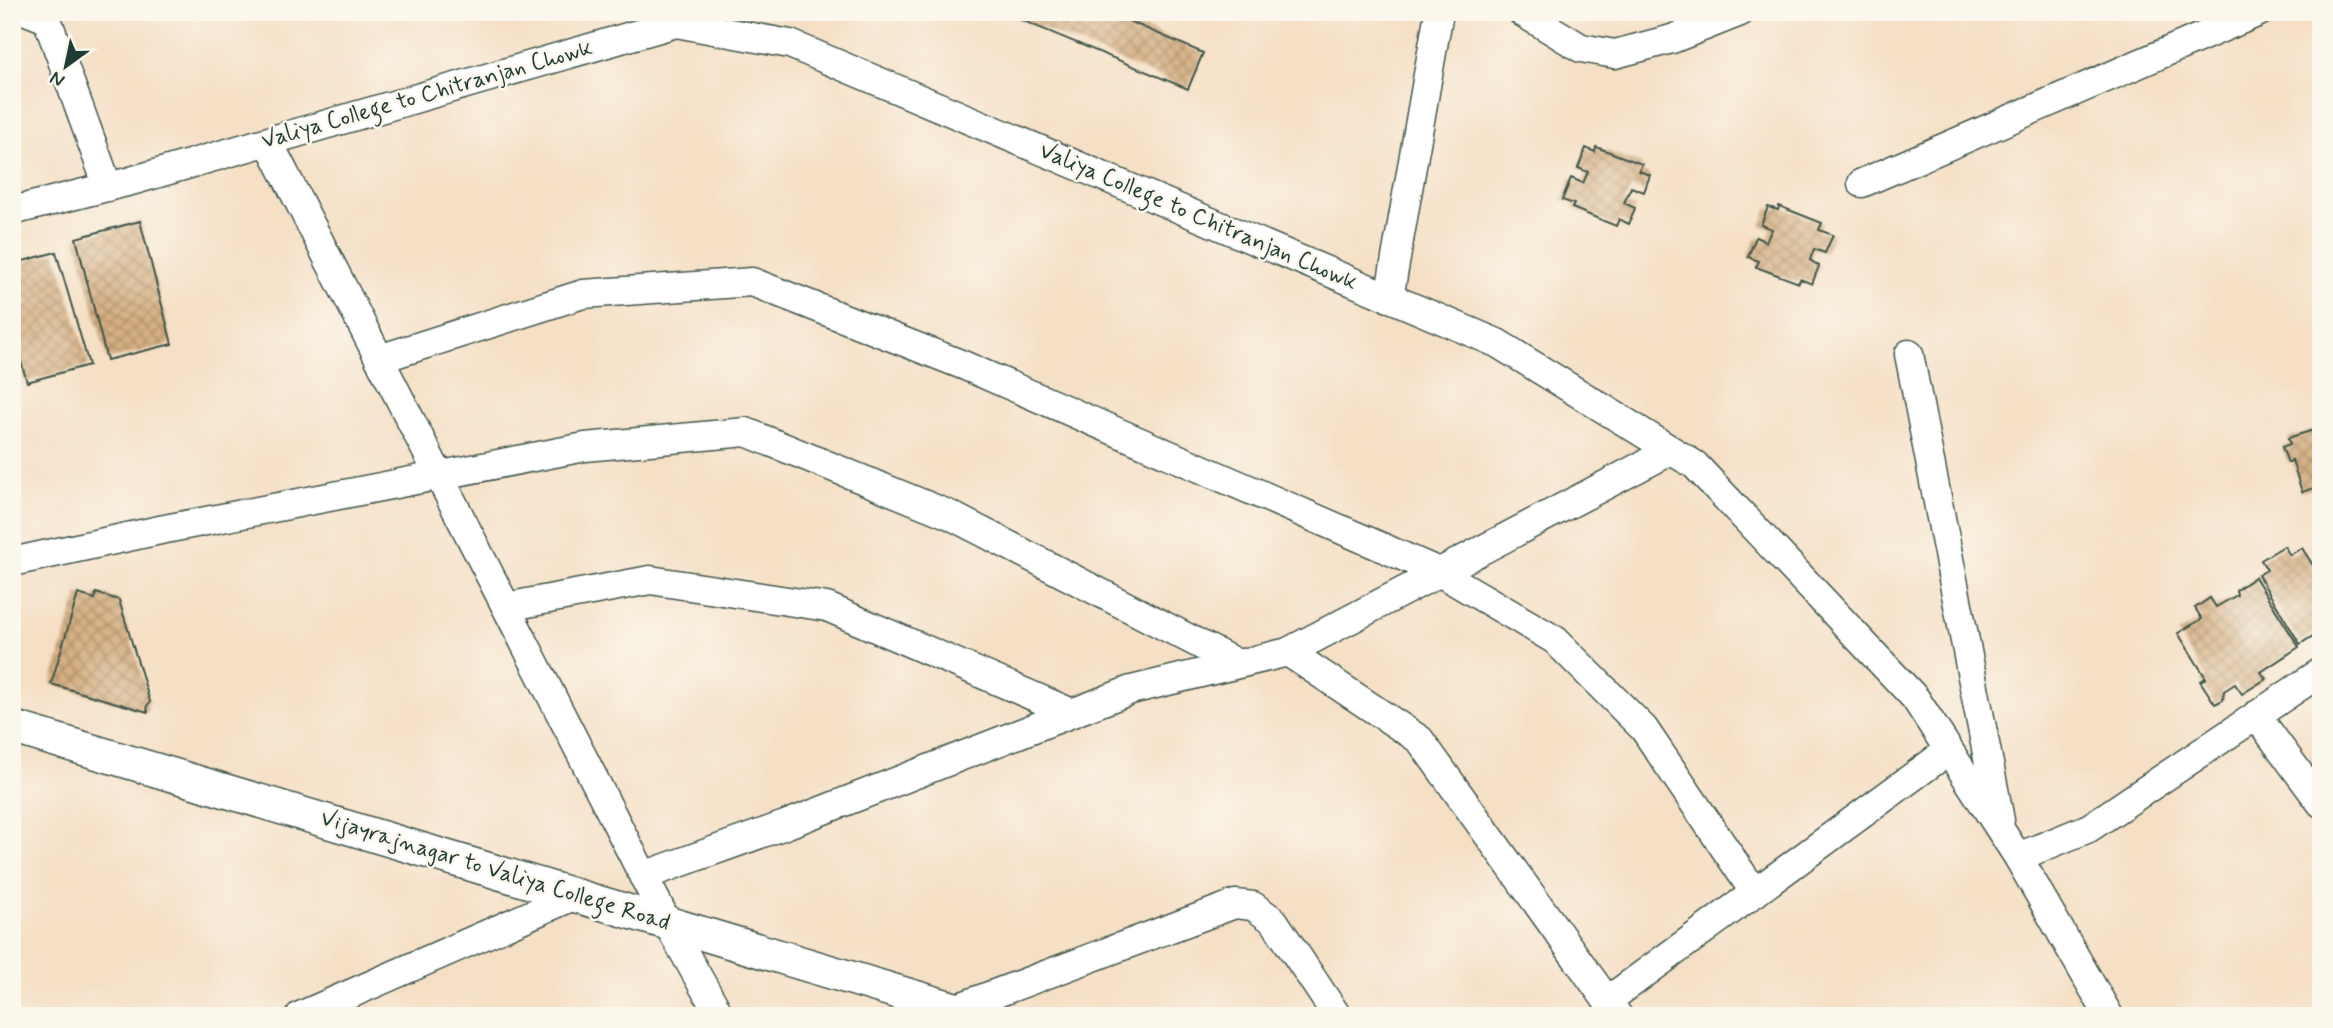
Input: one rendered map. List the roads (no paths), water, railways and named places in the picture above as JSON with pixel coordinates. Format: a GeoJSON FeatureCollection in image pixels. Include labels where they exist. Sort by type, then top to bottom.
{"type":"FeatureCollection","features":[{"type":"Feature","properties":{"kind":"street"},"geometry":{"type":"LineString","coordinates":[[29,12],[47,19],[107,187]]}},
{"type":"Feature","properties":{"kind":"street"},"geometry":{"type":"LineString","coordinates":[[1389,298],[1438,12]]}},
{"type":"Feature","properties":{"kind":"street"},"geometry":{"type":"LineString","coordinates":[[1522,12],[1580,48],[1615,54],[1672,40],[1740,12]]}},
{"type":"Feature","properties":{"kind":"street"},"geometry":{"type":"LineString","coordinates":[[1863,183],[2259,12]]}},
{"type":"Feature","properties":{"kind":"street","name":"Valiya College to Chitranjan Chowk"},"geometry":{"type":"LineString","coordinates":[[12,211],[107,187],[676,23],[731,22],[790,44],[1497,344],[1695,465],[1915,698],[2018,858],[2109,1016]]}},
{"type":"Feature","properties":{"kind":"street"},"geometry":{"type":"LineString","coordinates":[[268,141],[643,876],[720,1016]]}},
{"type":"Feature","properties":{"kind":"street"},"geometry":{"type":"LineString","coordinates":[[379,359],[583,294],[752,282],[963,365],[1439,572],[1555,640],[1644,729],[1755,893]]}},
{"type":"Feature","properties":{"kind":"street"},"geometry":{"type":"LineString","coordinates":[[1909,354],[2002,833]]}},
{"type":"Feature","properties":{"kind":"street"},"geometry":{"type":"LineString","coordinates":[[12,562],[585,447],[746,432],[950,515],[1238,664]]}},
{"type":"Feature","properties":{"kind":"street"},"geometry":{"type":"LineString","coordinates":[[643,876],[785,825],[1131,691],[1288,652],[1670,451]]}},
{"type":"Feature","properties":{"kind":"street"},"geometry":{"type":"LineString","coordinates":[[506,607],[650,580],[827,607],[1072,713]]}},
{"type":"Feature","properties":{"kind":"street"},"geometry":{"type":"LineString","coordinates":[[1288,652],[1420,740],[1613,1008],[1755,893],[1948,751]]}},
{"type":"Feature","properties":{"kind":"street"},"geometry":{"type":"LineString","coordinates":[[2018,858],[2089,828],[2321,672]]}},
{"type":"Feature","properties":{"kind":"street"},"geometry":{"type":"LineString","coordinates":[[2256,715],[2321,803]]}},
{"type":"Feature","properties":{"kind":"street","name":"Vijayrajnagar to Valiya College Road"},"geometry":{"type":"LineString","coordinates":[[12,727],[966,1012]]}},
{"type":"Feature","properties":{"kind":"street"},"geometry":{"type":"LineString","coordinates":[[300,1016],[576,895]]}},
{"type":"Feature","properties":{"kind":"street"},"geometry":{"type":"LineString","coordinates":[[966,1012],[1236,904],[1253,906],[1274,921],[1338,1016]]}}]}
